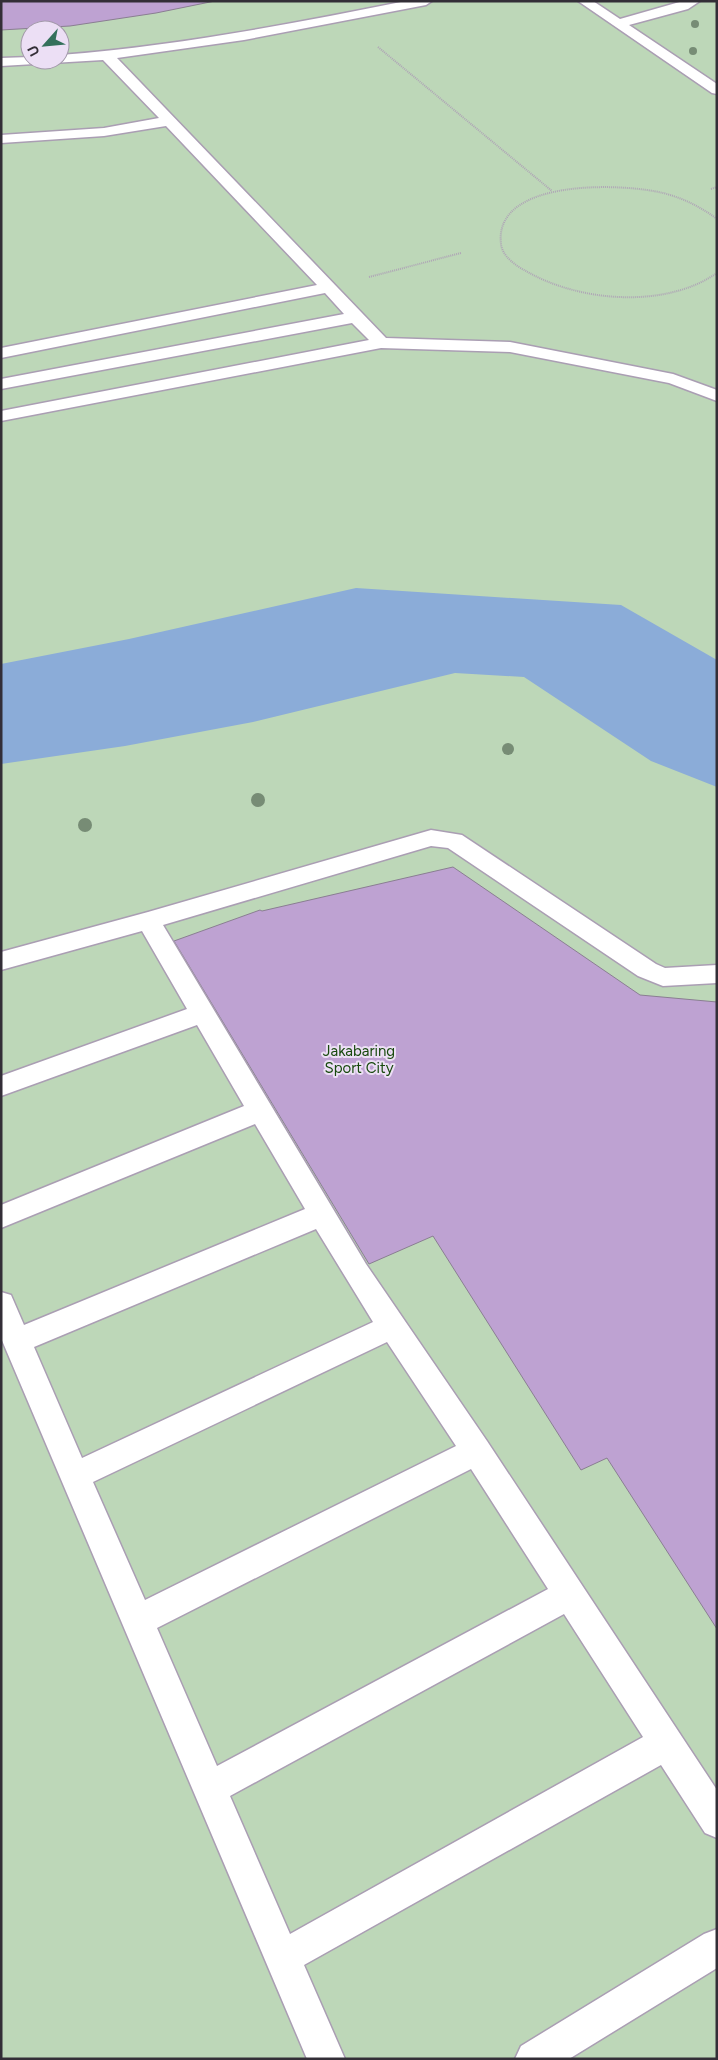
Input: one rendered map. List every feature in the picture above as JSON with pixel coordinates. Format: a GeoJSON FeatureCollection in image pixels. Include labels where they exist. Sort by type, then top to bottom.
{"type":"FeatureCollection","features":[{"type":"Feature","properties":{"kind":"lane"},"geometry":{"type":"LineString","coordinates":[[70,59],[108,57],[249,36],[426,1]]}},
{"type":"Feature","properties":{"kind":"lane"},"geometry":{"type":"LineString","coordinates":[[584,1],[717,90]]}},
{"type":"Feature","properties":{"kind":"lane"},"geometry":{"type":"LineString","coordinates":[[618,24],[683,6],[694,1]]}},
{"type":"Feature","properties":{"kind":"lane"},"geometry":{"type":"LineString","coordinates":[[108,57],[382,343]]}},
{"type":"Feature","properties":{"kind":"lane"},"geometry":{"type":"LineString","coordinates":[[1,62],[20,61]]}},
{"type":"Feature","properties":{"kind":"lane"},"geometry":{"type":"LineString","coordinates":[[1,139],[104,132],[170,121]]}},
{"type":"Feature","properties":{"kind":"lane"},"geometry":{"type":"LineString","coordinates":[[1,352],[328,288]]}},
{"type":"Feature","properties":{"kind":"lane"},"geometry":{"type":"LineString","coordinates":[[1,384],[356,316]]}},
{"type":"Feature","properties":{"kind":"lane"},"geometry":{"type":"LineString","coordinates":[[1,416],[382,343],[510,347],[673,379],[717,396]]}},
{"type":"Feature","properties":{"kind":"lane"},"geometry":{"type":"LineString","coordinates":[[1,961],[148,921],[431,838],[442,838],[454,841],[647,970],[664,977],[717,974]]}},
{"type":"Feature","properties":{"kind":"lane"},"geometry":{"type":"LineString","coordinates":[[148,921],[356,1272],[476,1451],[717,1821]]}},
{"type":"Feature","properties":{"kind":"lane"},"geometry":{"type":"LineString","coordinates":[[1,1086],[203,1013]]}},
{"type":"Feature","properties":{"kind":"lane"},"geometry":{"type":"LineString","coordinates":[[1,1217],[260,1111]]}},
{"type":"Feature","properties":{"kind":"lane"},"geometry":{"type":"LineString","coordinates":[[18,1341],[322,1214]]}},
{"type":"Feature","properties":{"kind":"lane"},"geometry":{"type":"LineString","coordinates":[[1,1304],[326,2059]]}},
{"type":"Feature","properties":{"kind":"lane"},"geometry":{"type":"LineString","coordinates":[[75,1476],[393,1326]]}},
{"type":"Feature","properties":{"kind":"lane"},"geometry":{"type":"LineString","coordinates":[[137,1621],[476,1451]]}},
{"type":"Feature","properties":{"kind":"lane"},"geometry":{"type":"LineString","coordinates":[[210,1788],[569,1594]]}},
{"type":"Feature","properties":{"kind":"lane"},"geometry":{"type":"LineString","coordinates":[[282,1958],[666,1743]]}},
{"type":"Feature","properties":{"kind":"lane"},"geometry":{"type":"LineString","coordinates":[[534,2059],[717,1947]]}},
{"type":"Feature","properties":{"kind":"path"},"geometry":{"type":"LineString","coordinates":[[343,17],[552,192]]}},
{"type":"Feature","properties":{"kind":"path"},"geometry":{"type":"LineString","coordinates":[[717,219],[707,210],[679,197],[646,189],[614,186],[581,186],[552,192],[528,201],[510,213],[500,228],[501,245],[514,263],[538,279],[571,290],[609,296],[648,296],[684,290],[712,278],[717,273]]}},
{"type":"Feature","properties":{"kind":"path"},"geometry":{"type":"LineString","coordinates":[[710,188],[717,187]]}},
{"type":"Feature","properties":{"kind":"path"},"geometry":{"type":"LineString","coordinates":[[328,288],[461,253]]}},
{"type":"Feature","properties":{"kind":"green space","name":"Jakabaring Sport City"},"geometry":{"type":"Polygon","coordinates":[[[1,1],[717,1],[717,2059],[1,2059],[1,1]]]}},
{"type":"Feature","properties":{"kind":"water"},"geometry":{"type":"Polygon","coordinates":[[[356,588],[621,605],[717,660],[717,787],[651,761],[524,677],[455,673],[253,722],[125,746],[1,764],[1,664],[129,639],[356,588]]]}},
{"type":"Feature","properties":{"kind":"building"},"geometry":{"type":"Polygon","coordinates":[[[1,1],[215,1],[156,13],[70,26],[70,20],[20,20],[20,29],[1,30],[1,1]]]}},
{"type":"Feature","properties":{"kind":"building"},"geometry":{"type":"Polygon","coordinates":[[[453,867],[640,995],[717,1002],[717,1629],[607,1458],[581,1470],[433,1236],[369,1264],[174,941],[260,910],[453,867]]]}}]}
